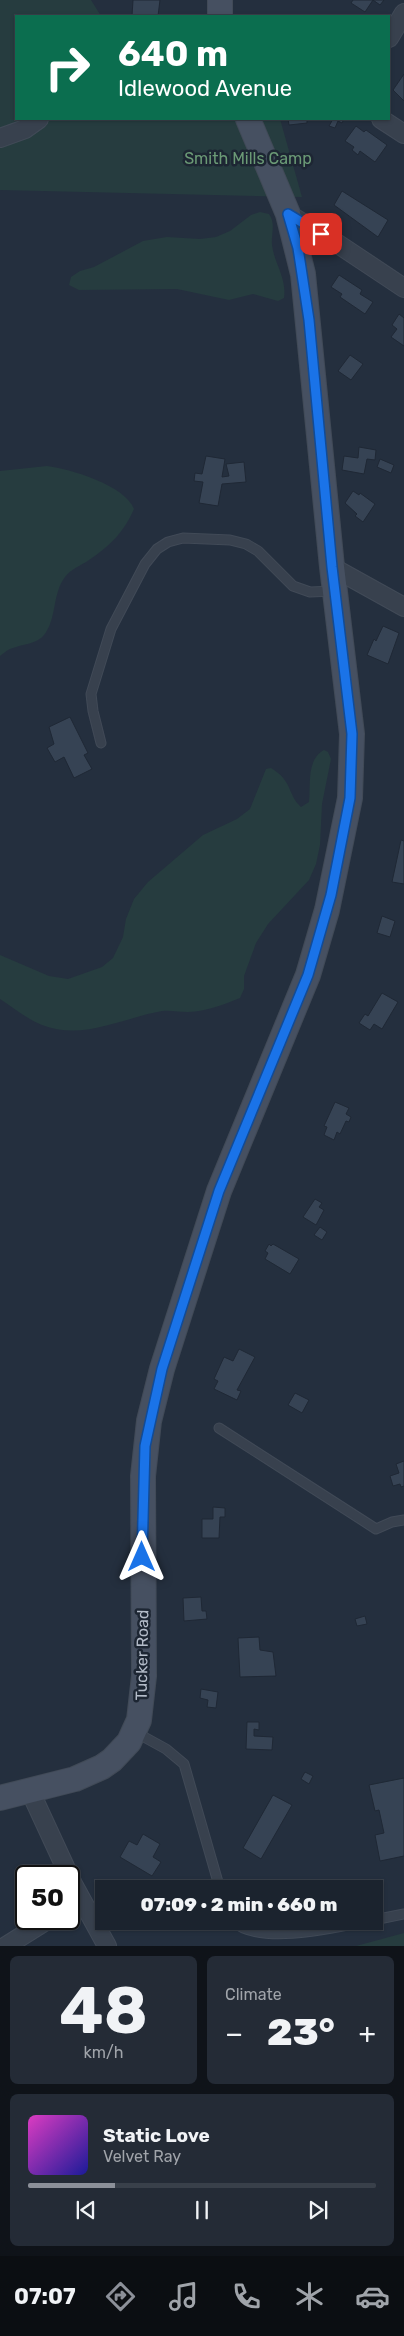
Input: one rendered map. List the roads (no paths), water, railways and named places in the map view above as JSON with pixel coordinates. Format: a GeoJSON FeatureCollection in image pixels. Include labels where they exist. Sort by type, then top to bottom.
{"type":"FeatureCollection","features":[{"type":"Feature","properties":{"kind":"main road"},"geometry":{"type":"LineString","coordinates":[[220,0],[220,15]]}},
{"type":"Feature","properties":{"kind":"main road","name":"Tucker Road"},"geometry":{"type":"LineString","coordinates":[[0,1798],[75,1779],[102,1767],[121,1751],[135,1732],[139,1720],[143,1691],[143,1476],[145,1446],[151,1412],[178,1315],[219,1191],[308,975],[329,903],[347,816],[352,779],[352,734],[334,591],[309,320],[298,248],[288,214],[248,120]]}},
{"type":"Feature","properties":{"kind":"street"},"geometry":{"type":"LineString","coordinates":[[390,36],[404,13]]}},
{"type":"Feature","properties":{"kind":"street"},"geometry":{"type":"LineString","coordinates":[[0,138],[26,129],[38,120]]}},
{"type":"Feature","properties":{"kind":"street"},"geometry":{"type":"LineString","coordinates":[[383,120],[404,134]]}},
{"type":"Feature","properties":{"kind":"street"},"geometry":{"type":"LineString","coordinates":[[288,214],[338,244],[404,288]]}},
{"type":"Feature","properties":{"kind":"street"},"geometry":{"type":"LineString","coordinates":[[332,567],[404,607]]}},
{"type":"Feature","properties":{"kind":"street"},"geometry":{"type":"LineString","coordinates":[[30,1791],[60,1865]]}},
{"type":"Feature","properties":{"kind":"street"},"geometry":{"type":"LineString","coordinates":[[80,1910],[107,1946]]}},
{"type":"Feature","properties":{"kind":"street"},"geometry":{"type":"LineString","coordinates":[[6,1946],[32,1930]]}},
{"type":"Feature","properties":{"kind":"lane"},"geometry":{"type":"LineString","coordinates":[[101,743],[93,711],[92,694],[111,629],[145,564],[157,549],[168,542],[182,538],[230,540],[246,544],[258,551],[293,586],[310,592],[334,591]]}},
{"type":"Feature","properties":{"kind":"lane"},"geometry":{"type":"LineString","coordinates":[[219,1428],[376,1529],[392,1522],[404,1520]]}},
{"type":"Feature","properties":{"kind":"lane"},"geometry":{"type":"LineString","coordinates":[[135,1732],[166,1749],[184,1764],[217,1880]]}},
{"type":"Feature","properties":{"kind":"lane"},"geometry":{"type":"LineString","coordinates":[[383,1918],[404,1914]]}},
{"type":"Feature","properties":{"kind":"lane"},"geometry":{"type":"LineString","coordinates":[[242,1930],[278,1938],[320,1930]]}},
{"type":"Feature","properties":{"kind":"park label","name":"Smith Mills Camp"},"geometry":{"type":"Point","coordinates":[248,158]}}]}
